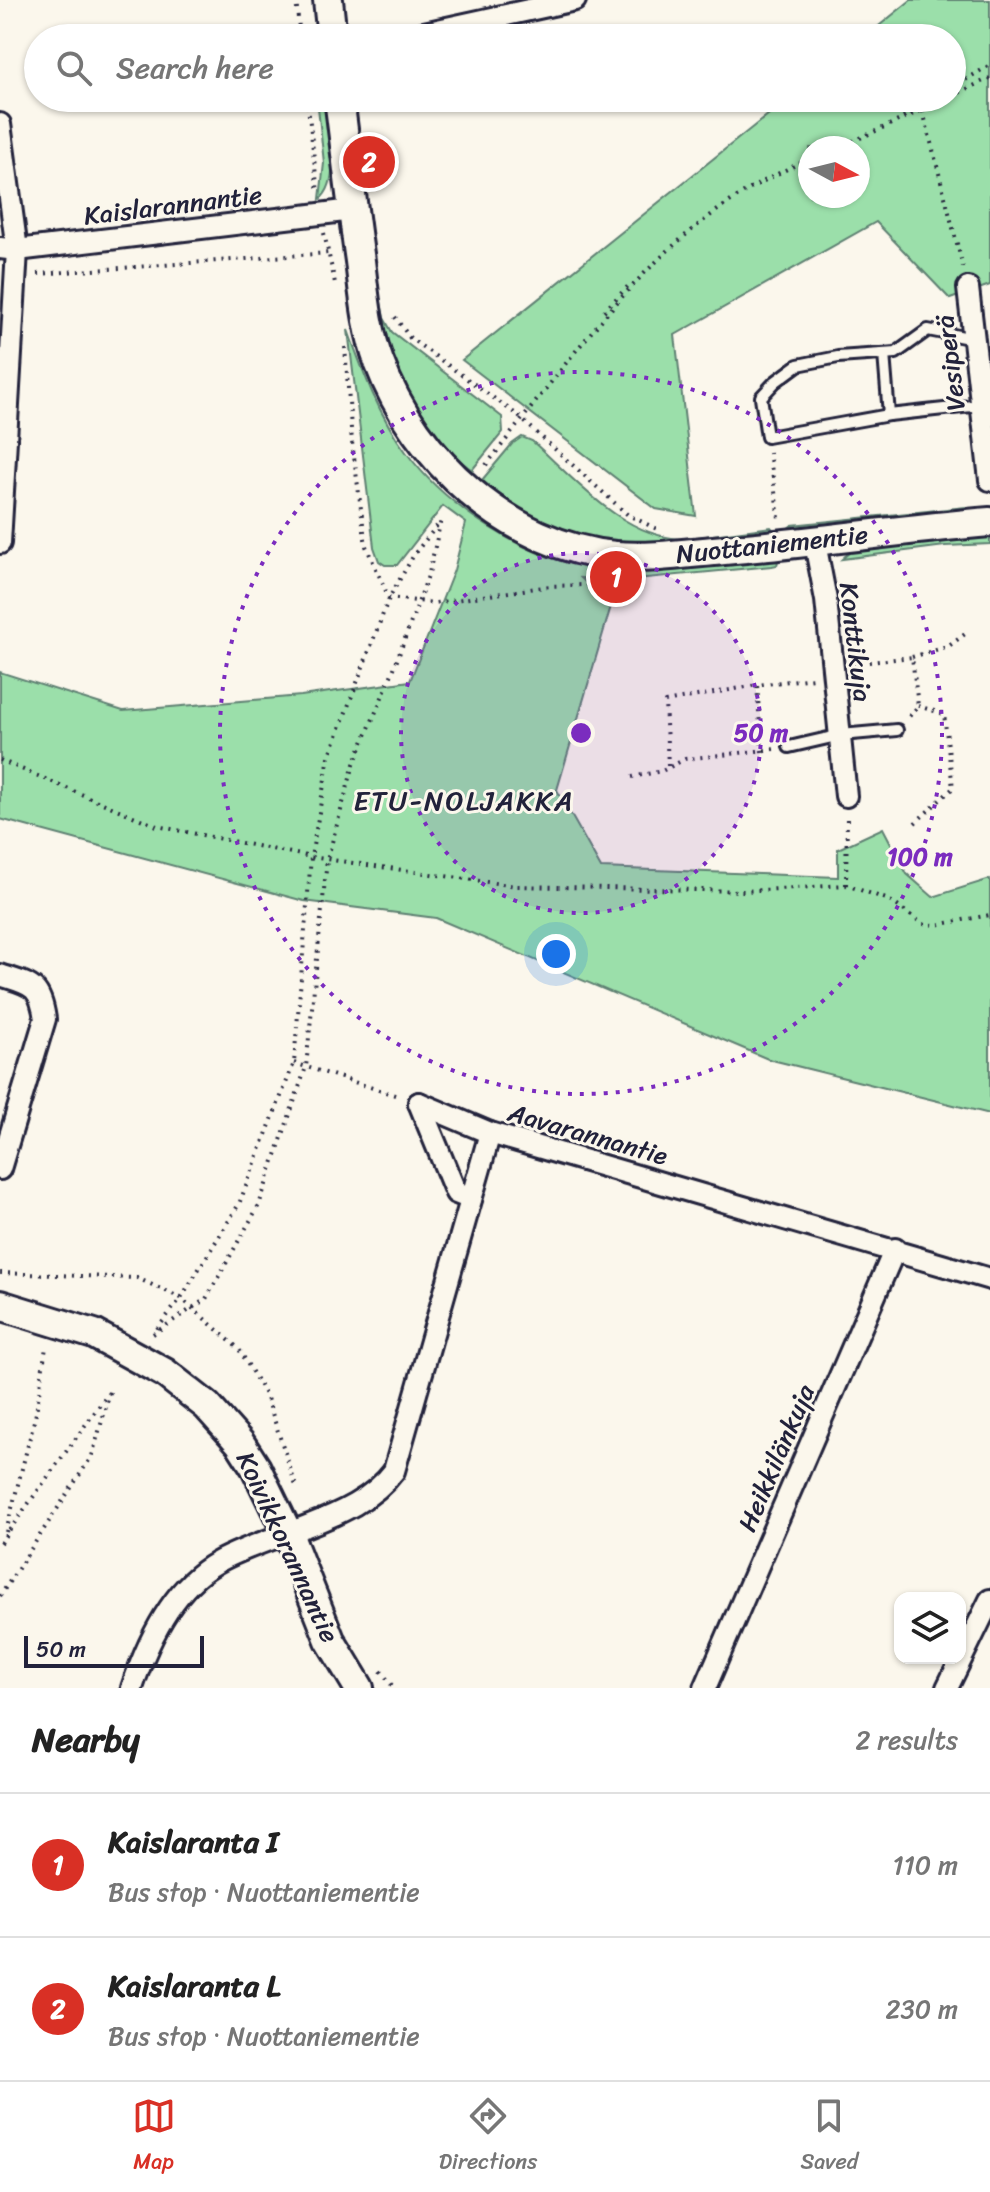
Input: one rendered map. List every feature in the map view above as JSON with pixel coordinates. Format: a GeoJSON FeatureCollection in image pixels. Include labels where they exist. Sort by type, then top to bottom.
{"type":"FeatureCollection","features":[{"type":"Feature","properties":{"kind":"street"},"geometry":{"type":"LineString","coordinates":[[328,0],[331,24]]}},
{"type":"Feature","properties":{"kind":"street"},"geometry":{"type":"LineString","coordinates":[[465,24],[575,0]]}},
{"type":"Feature","properties":{"kind":"street","name":"Nuottaniementie"},"geometry":{"type":"LineString","coordinates":[[341,112],[370,328],[378,362],[412,428],[433,454],[458,481],[523,530],[567,547],[615,556],[815,543],[990,522]]}},
{"type":"Feature","properties":{"kind":"street"},"geometry":{"type":"LineString","coordinates":[[0,124],[9,249],[14,276],[0,543]]}},
{"type":"Feature","properties":{"kind":"street","name":"Kaislarannantie"},"geometry":{"type":"LineString","coordinates":[[9,249],[353,210]]}},
{"type":"Feature","properties":{"kind":"street","name":"Vesiperä"},"geometry":{"type":"LineString","coordinates":[[968,288],[990,480]]}},
{"type":"Feature","properties":{"kind":"street","name":"Konttikuja"},"geometry":{"type":"LineString","coordinates":[[815,543],[835,671],[846,796]]}},
{"type":"Feature","properties":{"kind":"street"},"geometry":{"type":"LineString","coordinates":[[0,975],[29,984],[42,998],[45,1019],[0,1169]]}},
{"type":"Feature","properties":{"kind":"street"},"geometry":{"type":"LineString","coordinates":[[419,1103],[490,1133]]}},
{"type":"Feature","properties":{"kind":"street"},"geometry":{"type":"LineString","coordinates":[[419,1103],[456,1193],[471,1199]]}},
{"type":"Feature","properties":{"kind":"street","name":"Aavarannantie"},"geometry":{"type":"LineString","coordinates":[[132,1688],[144,1651],[179,1596],[196,1578],[216,1562],[328,1519],[380,1489],[394,1471],[490,1133],[990,1279]]}},
{"type":"Feature","properties":{"kind":"street","name":"Heikkilänkuja"},"geometry":{"type":"LineString","coordinates":[[705,1688],[895,1249]]}},
{"type":"Feature","properties":{"kind":"street","name":"Koivikkorannantie"},"geometry":{"type":"LineString","coordinates":[[0,1305],[94,1334],[165,1373],[207,1406],[240,1443],[256,1468],[288,1534],[330,1640],[359,1688]]}},
{"type":"Feature","properties":{"kind":"street"},"geometry":{"type":"LineString","coordinates":[[947,1688],[990,1600]]}},
{"type":"Feature","properties":{"kind":"lane"},"geometry":{"type":"LineString","coordinates":[[974,339],[928,330],[896,353],[838,357],[798,365],[761,397],[767,437],[889,415],[981,405]]}},
{"type":"Feature","properties":{"kind":"lane"},"geometry":{"type":"LineString","coordinates":[[884,354],[889,415]]}},
{"type":"Feature","properties":{"kind":"lane"},"geometry":{"type":"LineString","coordinates":[[789,747],[841,735],[897,730]]}},
{"type":"Feature","properties":{"kind":"path"},"geometry":{"type":"LineString","coordinates":[[296,0],[299,24]]}},
{"type":"Feature","properties":{"kind":"path"},"geometry":{"type":"LineString","coordinates":[[966,80],[990,65]]}},
{"type":"Feature","properties":{"kind":"path"},"geometry":{"type":"LineString","coordinates":[[966,89],[990,78]]}},
{"type":"Feature","properties":{"kind":"path"},"geometry":{"type":"LineString","coordinates":[[309,112],[320,213],[336,290]]}},
{"type":"Feature","properties":{"kind":"path"},"geometry":{"type":"LineString","coordinates":[[860,136],[912,112]]}},
{"type":"Feature","properties":{"kind":"path"},"geometry":{"type":"LineString","coordinates":[[866,136],[921,112]]}},
{"type":"Feature","properties":{"kind":"path"},"geometry":{"type":"LineString","coordinates":[[923,112],[968,288]]}},
{"type":"Feature","properties":{"kind":"path"},"geometry":{"type":"LineString","coordinates":[[486,465],[593,323],[682,234],[713,209],[798,164]]}},
{"type":"Feature","properties":{"kind":"path"},"geometry":{"type":"LineString","coordinates":[[14,276],[328,253]]}},
{"type":"Feature","properties":{"kind":"path"},"geometry":{"type":"LineString","coordinates":[[392,311],[410,338],[522,421],[628,515],[662,531]]}},
{"type":"Feature","properties":{"kind":"path"},"geometry":{"type":"LineString","coordinates":[[344,340],[359,509],[366,546],[389,598]]}},
{"type":"Feature","properties":{"kind":"path"},"geometry":{"type":"LineString","coordinates":[[767,437],[779,519],[792,518]]}},
{"type":"Feature","properties":{"kind":"path"},"geometry":{"type":"LineString","coordinates":[[441,520],[429,573],[354,764],[327,860],[306,1067],[259,1205],[206,1299],[153,1334],[181,1298],[239,1204],[294,1063],[311,857],[329,757],[389,598],[415,553],[441,520]]}},
{"type":"Feature","properties":{"kind":"path"},"geometry":{"type":"LineString","coordinates":[[389,598],[435,603],[550,586],[626,584]]}},
{"type":"Feature","properties":{"kind":"path"},"geometry":{"type":"LineString","coordinates":[[668,768],[665,702],[912,657],[949,646],[965,634]]}},
{"type":"Feature","properties":{"kind":"path"},"geometry":{"type":"LineString","coordinates":[[897,730],[918,706],[912,657]]}},
{"type":"Feature","properties":{"kind":"path"},"geometry":{"type":"LineString","coordinates":[[757,685],[762,752]]}},
{"type":"Feature","properties":{"kind":"path"},"geometry":{"type":"LineString","coordinates":[[915,823],[953,788],[944,714],[918,706]]}},
{"type":"Feature","properties":{"kind":"path"},"geometry":{"type":"LineString","coordinates":[[632,777],[662,771],[685,759],[789,747]]}},
{"type":"Feature","properties":{"kind":"path"},"geometry":{"type":"LineString","coordinates":[[0,760],[157,826],[327,860],[516,886],[745,891],[846,885],[889,900],[923,924],[936,925],[990,915]]}},
{"type":"Feature","properties":{"kind":"path"},"geometry":{"type":"LineString","coordinates":[[846,796],[846,885]]}},
{"type":"Feature","properties":{"kind":"path"},"geometry":{"type":"LineString","coordinates":[[294,1063],[419,1103]]}},
{"type":"Feature","properties":{"kind":"path"},"geometry":{"type":"LineString","coordinates":[[6,1532],[36,1413],[46,1345],[59,1349]]}},
{"type":"Feature","properties":{"kind":"path"},"geometry":{"type":"LineString","coordinates":[[0,1543],[111,1389],[92,1456],[0,1596]]}},
{"type":"Feature","properties":{"kind":"green space"},"geometry":{"type":"Polygon","coordinates":[[[911,0],[990,0],[990,285],[950,299],[876,222],[675,335],[696,516],[656,509],[462,360],[772,112],[966,112],[966,24],[881,24],[911,0]]]}},
{"type":"Feature","properties":{"kind":"green space"},"geometry":{"type":"Polygon","coordinates":[[[319,112],[327,112],[332,152],[331,179],[320,199],[324,163],[319,112]]]}},
{"type":"Feature","properties":{"kind":"green space"},"geometry":{"type":"Polygon","coordinates":[[[374,266],[384,318],[392,332],[502,417],[503,432],[472,470],[445,449],[432,433],[387,358],[374,266]]]}},
{"type":"Feature","properties":{"kind":"green space"},"geometry":{"type":"Polygon","coordinates":[[[348,330],[388,424],[406,452],[443,492],[490,528],[517,543],[570,564],[596,568],[595,579],[581,578],[611,606],[557,790],[601,868],[838,877],[838,849],[883,828],[907,874],[933,897],[990,879],[990,1114],[768,1059],[436,918],[304,901],[0,819],[0,672],[123,711],[301,696],[410,681],[454,570],[466,523],[443,506],[397,565],[385,565],[379,561],[374,547],[348,330]]]}},
{"type":"Feature","properties":{"kind":"green space"},"geometry":{"type":"Polygon","coordinates":[[[522,437],[532,441],[601,504],[640,528],[661,536],[683,539],[771,527],[775,532],[681,545],[616,543],[551,530],[513,508],[482,480],[512,444],[522,437]]]}},
{"type":"Feature","properties":{"kind":"green space"},"geometry":{"type":"Polygon","coordinates":[[[967,507],[965,511],[788,532],[787,529],[792,525],[967,507]]]}},
{"type":"Feature","properties":{"kind":"green space"},"geometry":{"type":"Polygon","coordinates":[[[990,537],[990,544],[945,546],[842,559],[852,550],[990,537]]]}},
{"type":"Feature","properties":{"kind":"green space"},"geometry":{"type":"Polygon","coordinates":[[[779,558],[777,565],[772,566],[626,580],[627,570],[683,569],[779,558]]]}},
{"type":"Feature","properties":{"kind":"place","name":"Kaislaranta L"},"geometry":{"type":"Point","coordinates":[369,162]}},
{"type":"Feature","properties":{"kind":"place","name":"Kaislaranta I"},"geometry":{"type":"Point","coordinates":[616,577]}},
{"type":"Feature","properties":{"kind":"district","name":"ETU-NOLJAKKA"},"geometry":{"type":"Point","coordinates":[464,800]}}]}
